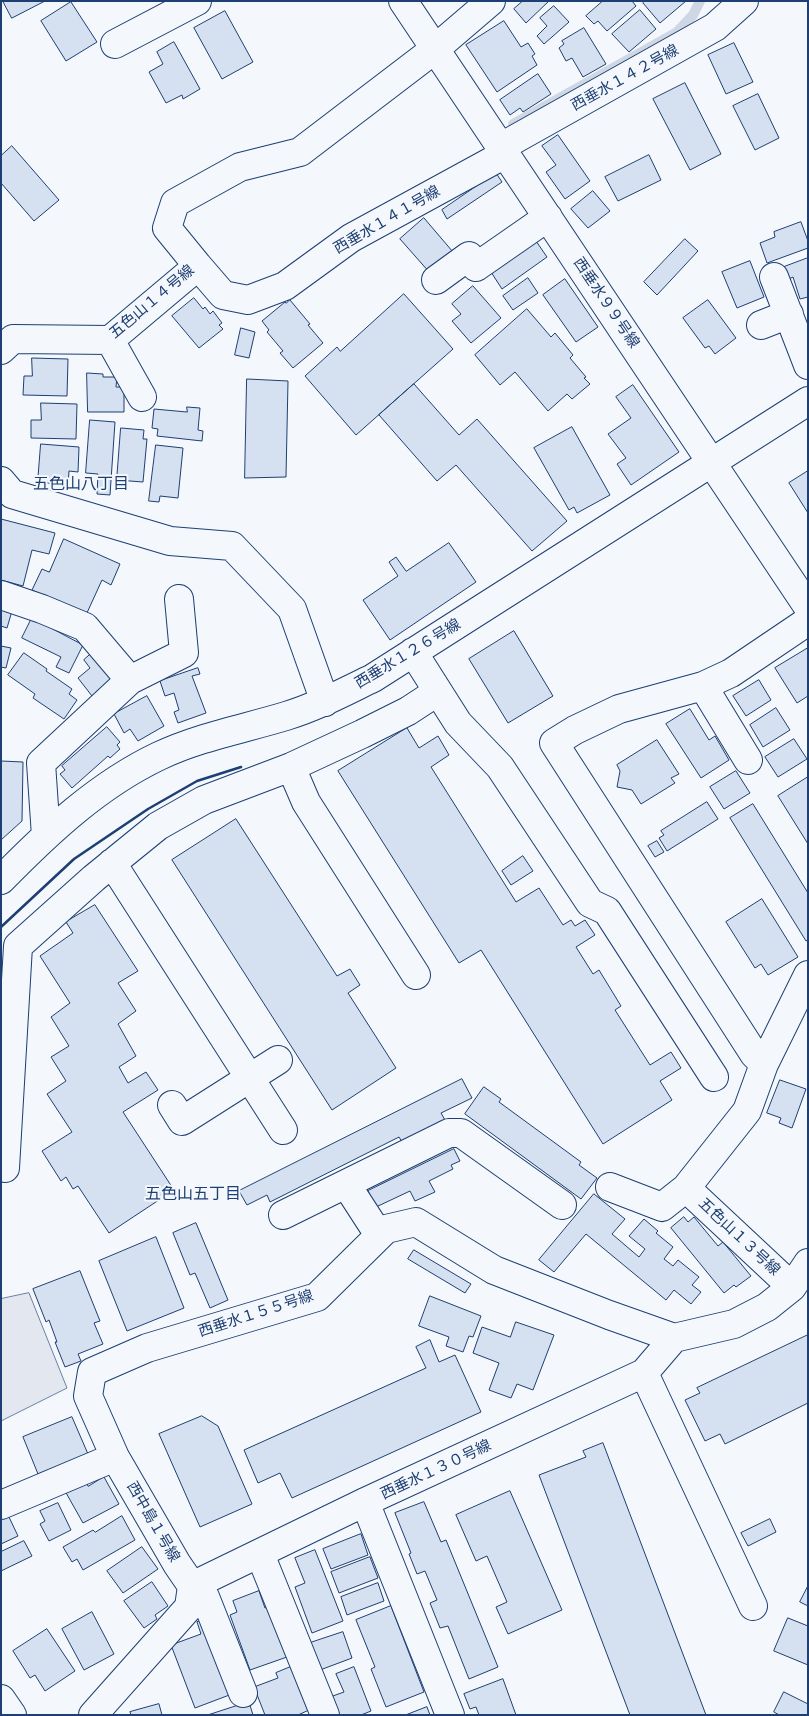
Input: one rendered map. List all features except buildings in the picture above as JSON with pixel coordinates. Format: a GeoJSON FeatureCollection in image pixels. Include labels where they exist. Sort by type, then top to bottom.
{"type":"FeatureCollection","features":[{"type":"Feature","properties":{"kind":"street"},"geometry":{"type":"LineString","coordinates":[[116,44],[196,1]]}},
{"type":"Feature","properties":{"kind":"street","name":"西垂水９９号線"},"geometry":{"type":"LineString","coordinates":[[403,1],[713,462],[808,607]]}},
{"type":"Feature","properties":{"kind":"street"},"geometry":{"type":"LineString","coordinates":[[435,49],[491,1]]}},
{"type":"Feature","properties":{"kind":"street","name":"西垂水１４２号線"},"geometry":{"type":"LineString","coordinates":[[503,151],[715,27],[744,1]]}},
{"type":"Feature","properties":{"kind":"street","name":"五色山１４号線"},"geometry":{"type":"LineString","coordinates":[[1,350],[13,339],[110,340],[198,266],[167,228],[174,203],[240,167],[300,152],[435,49]]}},
{"type":"Feature","properties":{"kind":"street","name":"西垂水１４１号線"},"geometry":{"type":"LineString","coordinates":[[198,266],[223,296],[248,300],[275,290],[285,286],[351,238],[503,151]]}},
{"type":"Feature","properties":{"kind":"street"},"geometry":{"type":"LineString","coordinates":[[436,280],[469,256],[476,266],[548,217]]}},
{"type":"Feature","properties":{"kind":"street"},"geometry":{"type":"LineString","coordinates":[[774,277],[808,365]]}},
{"type":"Feature","properties":{"kind":"street"},"geometry":{"type":"LineString","coordinates":[[761,326],[788,314]]}},
{"type":"Feature","properties":{"kind":"street"},"geometry":{"type":"LineString","coordinates":[[110,340],[142,398]]}},
{"type":"Feature","properties":{"kind":"street","name":"西垂水１２６号線"},"geometry":{"type":"LineString","coordinates":[[1,880],[46,836],[84,803],[128,771],[161,755],[200,740],[287,716],[325,702],[373,678],[808,401]]}},
{"type":"Feature","properties":{"kind":"street"},"geometry":{"type":"LineString","coordinates":[[1,481],[12,494],[170,541],[232,546],[292,609],[325,702]]}},
{"type":"Feature","properties":{"kind":"street"},"geometry":{"type":"LineString","coordinates":[[1,595],[42,609],[85,627],[130,680]]}},
{"type":"Feature","properties":{"kind":"street"},"geometry":{"type":"LineString","coordinates":[[46,836],[41,763],[130,680],[184,653],[179,599]]}},
{"type":"Feature","properties":{"kind":"street"},"geometry":{"type":"LineString","coordinates":[[764,1064],[754,1054],[554,743],[575,730],[619,709],[703,686],[731,673],[808,621]]}},
{"type":"Feature","properties":{"kind":"street"},"geometry":{"type":"LineString","coordinates":[[413,652],[458,722],[500,767],[590,903],[607,911],[714,1077]]}},
{"type":"Feature","properties":{"kind":"street"},"geometry":{"type":"LineString","coordinates":[[703,686],[748,760]]}},
{"type":"Feature","properties":{"kind":"street"},"geometry":{"type":"LineString","coordinates":[[5,1168],[18,946],[158,826],[204,800],[290,767],[408,711],[437,692]]}},
{"type":"Feature","properties":{"kind":"street"},"geometry":{"type":"LineString","coordinates":[[290,767],[306,802],[416,974]]}},
{"type":"Feature","properties":{"kind":"street"},"geometry":{"type":"LineString","coordinates":[[112,864],[283,1130]]}},
{"type":"Feature","properties":{"kind":"street"},"geometry":{"type":"LineString","coordinates":[[610,1187],[662,1207],[686,1188],[747,1111],[764,1064],[808,975]]}},
{"type":"Feature","properties":{"kind":"street"},"geometry":{"type":"LineString","coordinates":[[172,1105],[182,1121],[278,1060]]}},
{"type":"Feature","properties":{"kind":"street"},"geometry":{"type":"LineString","coordinates":[[283,1215],[450,1133],[461,1133],[562,1204]]}},
{"type":"Feature","properties":{"kind":"street"},"geometry":{"type":"LineString","coordinates":[[346,1184],[379,1235]]}},
{"type":"Feature","properties":{"kind":"street","name":"五色山１３号線"},"geometry":{"type":"LineString","coordinates":[[686,1188],[792,1287]]}},
{"type":"Feature","properties":{"kind":"street","name":"西垂水１５５号線"},"geometry":{"type":"LineString","coordinates":[[115,1457],[88,1396],[92,1372],[147,1348],[317,1297],[386,1229],[416,1222],[494,1270],[674,1338]]}},
{"type":"Feature","properties":{"kind":"street"},"geometry":{"type":"LineString","coordinates":[[674,1338],[734,1324],[767,1307],[792,1287],[808,1263]]}},
{"type":"Feature","properties":{"kind":"street","name":"西垂水１３０号線"},"geometry":{"type":"LineString","coordinates":[[192,1586],[365,1502],[644,1373],[674,1338]]}},
{"type":"Feature","properties":{"kind":"street"},"geometry":{"type":"LineString","coordinates":[[644,1373],[752,1606]]}},
{"type":"Feature","properties":{"kind":"street"},"geometry":{"type":"LineString","coordinates":[[1,1504],[115,1457]]}},
{"type":"Feature","properties":{"kind":"street","name":"西中島１号線"},"geometry":{"type":"LineString","coordinates":[[115,1457],[177,1564],[192,1586],[205,1597],[243,1693]]}},
{"type":"Feature","properties":{"kind":"street"},"geometry":{"type":"LineString","coordinates":[[365,1502],[450,1715]]}},
{"type":"Feature","properties":{"kind":"street"},"geometry":{"type":"LineString","coordinates":[[260,1554],[325,1715]]}},
{"type":"Feature","properties":{"kind":"street"},"geometry":{"type":"LineString","coordinates":[[104,1710],[189,1607],[192,1586]]}},
{"type":"Feature","properties":{"kind":"street"},"geometry":{"type":"LineString","coordinates":[[1,1699],[12,1715]]}},
{"type":"Feature","properties":{"kind":"shaded area"},"geometry":{"type":"Polygon","coordinates":[[[29,1293],[67,1388],[1,1421],[1,1299],[29,1293]]]}},
{"type":"Feature","properties":{"kind":"waterway"},"geometry":{"type":"LineString","coordinates":[[513,124],[677,32],[693,15],[700,1]]}},
{"type":"Feature","properties":{"kind":"wall"},"geometry":{"type":"LineString","coordinates":[[1,927],[74,859],[148,809],[197,781],[241,767]]}},
{"type":"Feature","properties":{"kind":"district","name":"五色山八丁目"},"geometry":{"type":"Point","coordinates":[81,484]}},
{"type":"Feature","properties":{"kind":"district","name":"五色山五丁目"},"geometry":{"type":"Point","coordinates":[193,1194]}}]}
